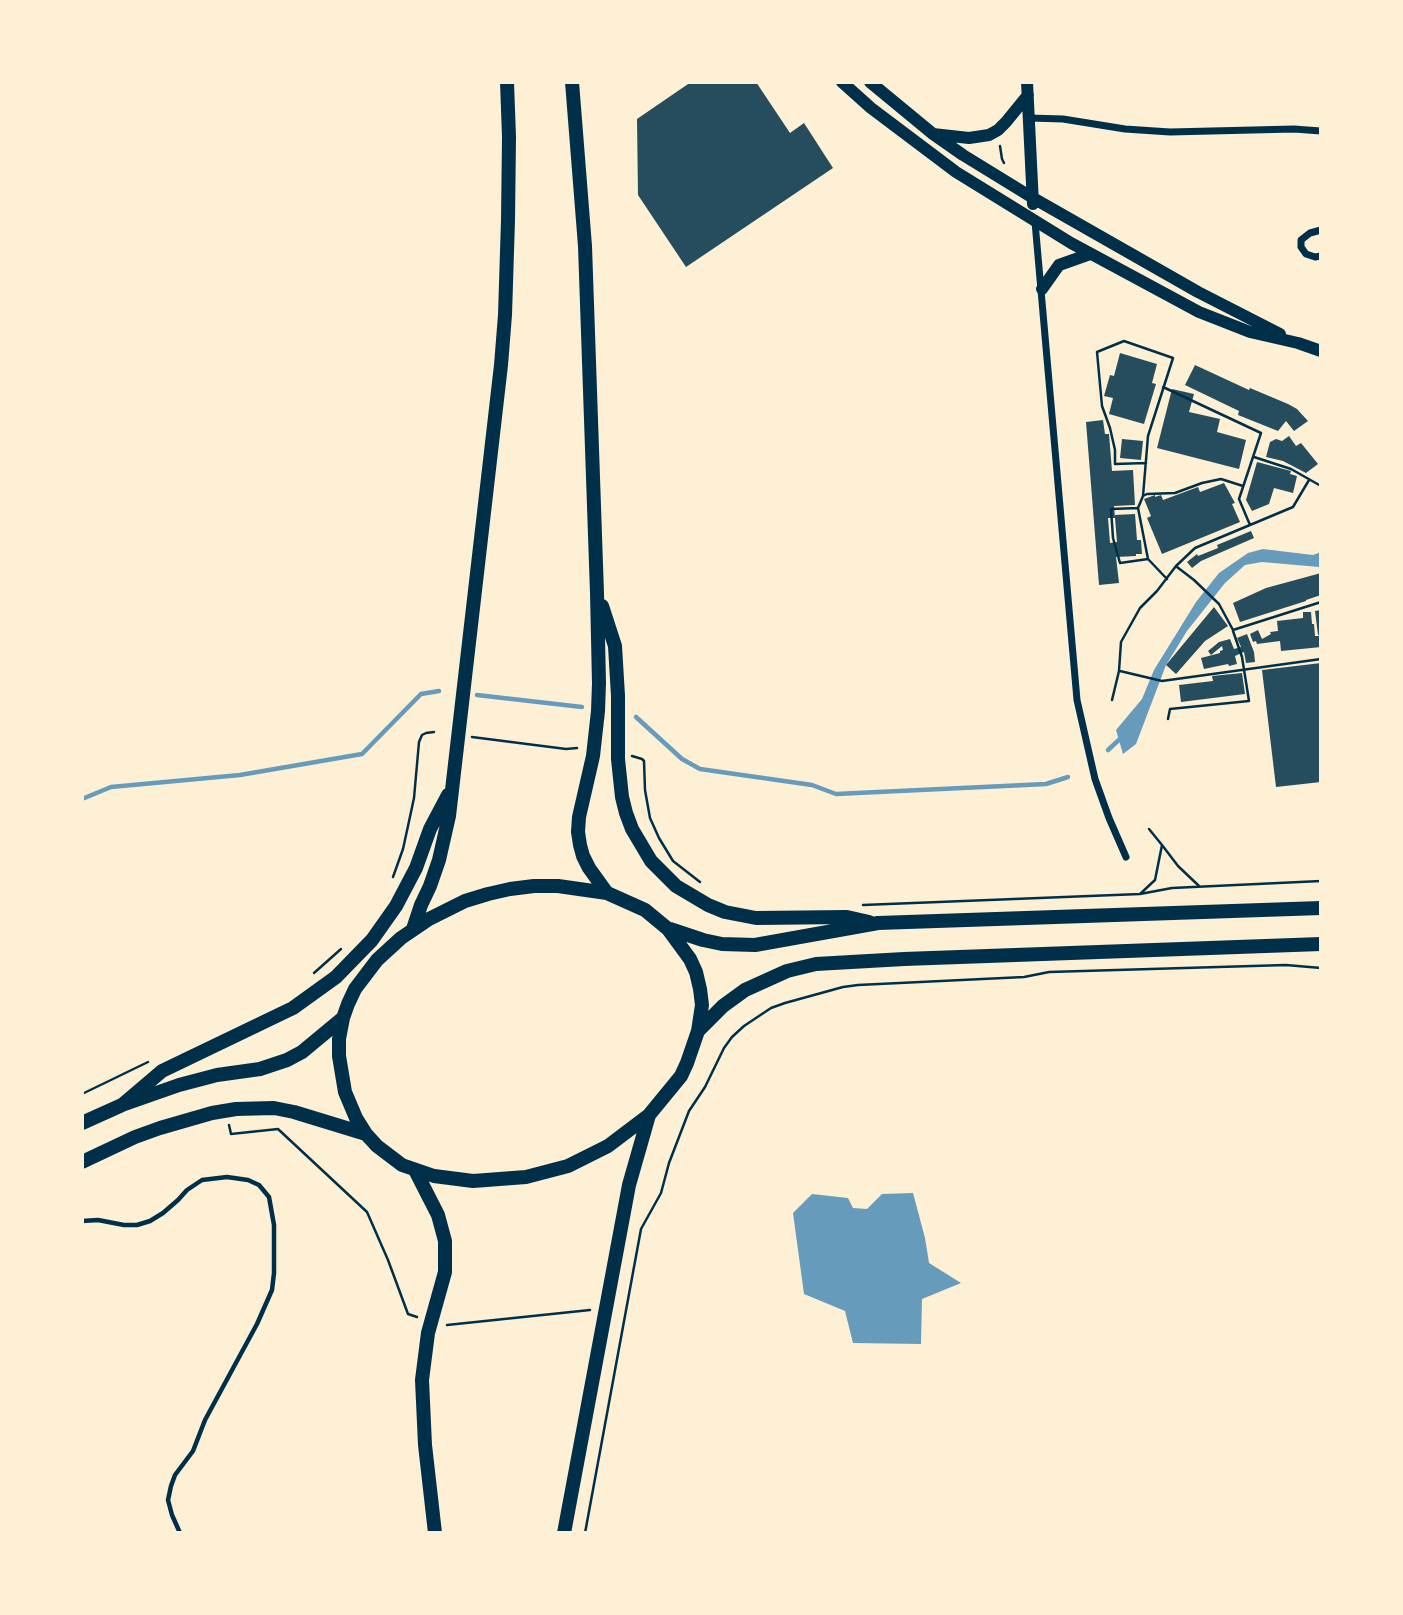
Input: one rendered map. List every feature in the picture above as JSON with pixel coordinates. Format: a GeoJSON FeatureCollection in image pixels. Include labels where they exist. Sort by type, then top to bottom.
{"type":"FeatureCollection","features":[{"type":"Feature","properties":{"kind":"main road"},"geometry":{"type":"LineString","coordinates":[[413,929],[439,860],[447,827],[500,376],[508,220],[507,82]]}},
{"type":"Feature","properties":{"kind":"main road"},"geometry":{"type":"LineString","coordinates":[[572,82],[585,246],[597,593],[598,711],[593,756],[579,817],[579,831],[583,856],[607,893]]}},
{"type":"Feature","properties":{"kind":"main road"},"geometry":{"type":"LineString","coordinates":[[597,593],[615,646],[618,769],[622,797],[632,829],[651,861],[676,886],[726,912],[756,918],[847,917],[878,923]]}},
{"type":"Feature","properties":{"kind":"main road"},"geometry":{"type":"LineString","coordinates":[[122,1105],[162,1071],[293,1008],[336,977],[354,960],[396,906],[453,785]]}},
{"type":"Feature","properties":{"kind":"main road"},"geometry":{"type":"LineString","coordinates":[[534,886],[558,886],[607,893],[645,910],[668,929],[690,958],[696,972],[702,1005],[693,1050],[681,1076],[649,1115],[608,1146],[585,1158],[568,1166],[526,1177],[464,1180],[434,1176],[402,1165],[390,1157],[366,1134],[350,1106],[341,1074],[339,1047],[343,1018],[355,989],[366,974],[390,947],[413,929],[465,901],[510,889],[534,886]]}},
{"type":"Feature","properties":{"kind":"main road"},"geometry":{"type":"LineString","coordinates":[[668,929],[722,944],[755,945],[878,923],[1321,908]]}},
{"type":"Feature","properties":{"kind":"main road"},"geometry":{"type":"LineString","coordinates":[[698,1031],[723,1006],[745,990],[772,976],[816,964],[1321,944]]}},
{"type":"Feature","properties":{"kind":"main road"},"geometry":{"type":"LineString","coordinates":[[82,1123],[122,1105],[197,1079],[260,1069],[286,1060],[302,1052],[343,1018]]}},
{"type":"Feature","properties":{"kind":"main road"},"geometry":{"type":"LineString","coordinates":[[82,1162],[160,1128],[236,1109],[274,1108],[366,1134]]}},
{"type":"Feature","properties":{"kind":"main road"},"geometry":{"type":"LineString","coordinates":[[564,1533],[629,1185],[649,1115]]}},
{"type":"Feature","properties":{"kind":"main road"},"geometry":{"type":"LineString","coordinates":[[415,1170],[433,1202],[445,1241],[444,1272],[428,1333],[422,1380],[425,1445],[435,1533]]}},
{"type":"Feature","properties":{"kind":"street"},"geometry":{"type":"LineString","coordinates":[[842,82],[919,146],[956,172],[1090,254],[1199,312],[1250,332],[1321,351]]}},
{"type":"Feature","properties":{"kind":"street"},"geometry":{"type":"LineString","coordinates":[[870,82],[933,134],[1033,198],[1198,292],[1298,343]]}},
{"type":"Feature","properties":{"kind":"street"},"geometry":{"type":"LineString","coordinates":[[933,134],[969,138],[989,135],[1006,122],[1028,88]]}},
{"type":"Feature","properties":{"kind":"street"},"geometry":{"type":"LineString","coordinates":[[1028,88],[1033,198],[1077,700],[1095,779],[1126,857]]}},
{"type":"Feature","properties":{"kind":"street"},"geometry":{"type":"LineString","coordinates":[[1029,118],[1170,132],[1294,129],[1321,131]]}},
{"type":"Feature","properties":{"kind":"street"},"geometry":{"type":"LineString","coordinates":[[1321,230],[1310,233],[1301,240],[1301,247],[1306,254],[1321,256]]}},
{"type":"Feature","properties":{"kind":"street"},"geometry":{"type":"LineString","coordinates":[[1042,289],[1059,265],[1090,254]]}},
{"type":"Feature","properties":{"kind":"lane"},"geometry":{"type":"LineString","coordinates":[[82,1221],[98,1220],[137,1225],[163,1213],[187,1189],[202,1181],[227,1177],[248,1180],[259,1185],[269,1197],[274,1225],[272,1290],[257,1324],[205,1420],[193,1451],[170,1486],[168,1500],[180,1533]]}},
{"type":"Feature","properties":{"kind":"path"},"geometry":{"type":"LineString","coordinates":[[1000,139],[1002,159],[1007,166]]}},
{"type":"Feature","properties":{"kind":"path"},"geometry":{"type":"LineString","coordinates":[[1146,463],[1115,464],[1115,450],[1102,406],[1097,352],[1124,341],[1173,358],[1148,436],[1146,463],[1143,496],[1138,508],[1148,559],[1167,579]]}},
{"type":"Feature","properties":{"kind":"path"},"geometry":{"type":"LineString","coordinates":[[1163,387],[1261,433],[1240,499],[1250,525]]}},
{"type":"Feature","properties":{"kind":"path"},"geometry":{"type":"LineString","coordinates":[[1253,457],[1292,469],[1321,486]]}},
{"type":"Feature","properties":{"kind":"path"},"geometry":{"type":"LineString","coordinates":[[1143,496],[1175,493],[1221,479],[1243,486]]}},
{"type":"Feature","properties":{"kind":"path"},"geometry":{"type":"LineString","coordinates":[[1112,700],[1119,671],[1121,642],[1140,608],[1176,566],[1195,548],[1293,507],[1309,480]]}},
{"type":"Feature","properties":{"kind":"path"},"geometry":{"type":"LineString","coordinates":[[1138,508],[1111,509],[1113,538],[1120,563],[1148,559]]}},
{"type":"Feature","properties":{"kind":"path"},"geometry":{"type":"LineString","coordinates":[[1168,719],[1170,709],[1249,701],[1240,649],[1219,604],[1176,566]]}},
{"type":"Feature","properties":{"kind":"path"},"geometry":{"type":"LineString","coordinates":[[1233,630],[1321,602]]}},
{"type":"Feature","properties":{"kind":"path"},"geometry":{"type":"LineString","coordinates":[[1119,671],[1162,681],[1321,659]]}},
{"type":"Feature","properties":{"kind":"path"},"geometry":{"type":"LineString","coordinates":[[392,879],[403,849],[414,798],[419,742],[422,735],[433,732]]}},
{"type":"Feature","properties":{"kind":"path"},"geometry":{"type":"LineString","coordinates":[[472,737],[566,750],[577,748]]}},
{"type":"Feature","properties":{"kind":"path"},"geometry":{"type":"LineString","coordinates":[[632,756],[644,761],[650,818],[659,838],[673,860],[701,882]]}},
{"type":"Feature","properties":{"kind":"path"},"geometry":{"type":"LineString","coordinates":[[1149,829],[1178,866],[1199,886]]}},
{"type":"Feature","properties":{"kind":"path"},"geometry":{"type":"LineString","coordinates":[[1140,894],[1156,876],[1162,845]]}},
{"type":"Feature","properties":{"kind":"path"},"geometry":{"type":"LineString","coordinates":[[854,905],[1140,894],[1199,886],[1321,881]]}},
{"type":"Feature","properties":{"kind":"path"},"geometry":{"type":"LineString","coordinates":[[306,979],[344,945]]}},
{"type":"Feature","properties":{"kind":"path"},"geometry":{"type":"LineString","coordinates":[[585,1533],[641,1229],[660,1193],[689,1111],[705,1087],[724,1048],[744,1026],[778,1005],[843,986],[1024,977],[1049,972],[1286,965],[1321,968]]}},
{"type":"Feature","properties":{"kind":"path"},"geometry":{"type":"LineString","coordinates":[[82,1094],[154,1059]]}},
{"type":"Feature","properties":{"kind":"path"},"geometry":{"type":"LineString","coordinates":[[229,1124],[231,1134],[278,1129],[367,1212],[408,1314]]}},
{"type":"Feature","properties":{"kind":"path"},"geometry":{"type":"LineString","coordinates":[[444,1325],[595,1310]]}},
{"type":"Feature","properties":{"kind":"water"},"geometry":{"type":"Polygon","coordinates":[[[1263,549],[1313,555],[1321,552],[1321,566],[1262,562],[1245,565],[1225,583],[1187,631],[1166,665],[1136,744],[1123,754],[1116,730],[1142,699],[1154,670],[1196,602],[1219,573],[1248,553],[1263,549]]]}},
{"type":"Feature","properties":{"kind":"water"},"geometry":{"type":"Polygon","coordinates":[[[913,1193],[929,1263],[961,1283],[922,1299],[921,1344],[853,1343],[845,1311],[804,1294],[793,1213],[812,1194],[848,1198],[853,1208],[867,1209],[882,1194],[913,1193]]]}},
{"type":"Feature","properties":{"kind":"building"},"geometry":{"type":"Polygon","coordinates":[[[691,82],[756,82],[790,133],[804,123],[833,168],[686,267],[638,195],[637,119],[691,82]]]}},
{"type":"Feature","properties":{"kind":"building"},"geometry":{"type":"Polygon","coordinates":[[[1120,353],[1157,364],[1152,383],[1156,384],[1144,424],[1109,414],[1113,398],[1104,396],[1110,375],[1114,376],[1120,353]]]}},
{"type":"Feature","properties":{"kind":"building"},"geometry":{"type":"Polygon","coordinates":[[[1195,365],[1249,390],[1250,388],[1288,404],[1308,421],[1294,431],[1286,421],[1278,431],[1238,415],[1239,411],[1185,385],[1195,365]]]}},
{"type":"Feature","properties":{"kind":"building"},"geometry":{"type":"Polygon","coordinates":[[[1172,389],[1194,394],[1189,412],[1220,419],[1217,432],[1246,440],[1239,469],[1157,448],[1172,389]]]}},
{"type":"Feature","properties":{"kind":"building"},"geometry":{"type":"Polygon","coordinates":[[[1103,420],[1105,434],[1109,434],[1112,471],[1133,470],[1135,505],[1114,506],[1115,518],[1115,515],[1135,514],[1137,540],[1141,540],[1142,554],[1116,557],[1119,583],[1099,585],[1086,422],[1103,420]],[[1108,518],[1110,543],[1117,542],[1115,518],[1108,518]]]}},
{"type":"Feature","properties":{"kind":"building"},"geometry":{"type":"Polygon","coordinates":[[[1289,436],[1296,446],[1301,443],[1318,464],[1306,473],[1283,461],[1266,457],[1270,442],[1276,439],[1282,441],[1289,436]]]}},
{"type":"Feature","properties":{"kind":"building"},"geometry":{"type":"Polygon","coordinates":[[[1122,439],[1143,441],[1141,460],[1120,458],[1122,439]]]}},
{"type":"Feature","properties":{"kind":"building"},"geometry":{"type":"Polygon","coordinates":[[[1257,462],[1291,471],[1290,474],[1297,476],[1293,493],[1274,488],[1269,504],[1252,511],[1246,500],[1257,462]]]}},
{"type":"Feature","properties":{"kind":"building"},"geometry":{"type":"Polygon","coordinates":[[[1224,483],[1235,503],[1232,504],[1240,522],[1162,554],[1147,518],[1151,516],[1144,499],[1161,495],[1163,500],[1198,487],[1200,492],[1224,483]]]}},
{"type":"Feature","properties":{"kind":"building"},"geometry":{"type":"Polygon","coordinates":[[[1251,531],[1254,538],[1201,561],[1192,568],[1187,562],[1197,554],[1198,556],[1218,548],[1217,545],[1251,531]]]}},
{"type":"Feature","properties":{"kind":"building"},"geometry":{"type":"Polygon","coordinates":[[[1321,573],[1321,595],[1240,622],[1233,603],[1266,588],[1321,573]]]}},
{"type":"Feature","properties":{"kind":"building"},"geometry":{"type":"Polygon","coordinates":[[[1214,607],[1228,626],[1205,641],[1176,674],[1166,665],[1214,607]]]}},
{"type":"Feature","properties":{"kind":"building"},"geometry":{"type":"Polygon","coordinates":[[[1321,610],[1321,634],[1318,635],[1315,611],[1321,610]]]}},
{"type":"Feature","properties":{"kind":"building"},"geometry":{"type":"Polygon","coordinates":[[[1303,612],[1311,612],[1315,636],[1321,636],[1321,647],[1281,651],[1280,641],[1257,644],[1256,641],[1253,642],[1250,634],[1258,630],[1262,639],[1271,634],[1270,632],[1278,631],[1277,621],[1303,618],[1303,612]]]}},
{"type":"Feature","properties":{"kind":"building"},"geometry":{"type":"Polygon","coordinates":[[[1247,634],[1255,662],[1246,663],[1244,652],[1235,656],[1237,664],[1204,669],[1201,658],[1220,653],[1222,646],[1211,655],[1208,651],[1219,642],[1230,639],[1234,649],[1241,647],[1237,638],[1247,634]]]}},
{"type":"Feature","properties":{"kind":"building"},"geometry":{"type":"Polygon","coordinates":[[[1321,663],[1321,782],[1276,787],[1262,670],[1321,663]]]}},
{"type":"Feature","properties":{"kind":"building"},"geometry":{"type":"Polygon","coordinates":[[[1242,673],[1245,694],[1181,702],[1179,685],[1213,681],[1212,676],[1242,673]]]}},
{"type":"Feature","properties":{"kind":"waterway"},"geometry":{"type":"LineString","coordinates":[[82,799],[111,787],[240,775],[362,754],[421,694],[439,691]]}},
{"type":"Feature","properties":{"kind":"waterway"},"geometry":{"type":"LineString","coordinates":[[477,695],[582,707]]}},
{"type":"Feature","properties":{"kind":"waterway"},"geometry":{"type":"LineString","coordinates":[[636,717],[682,759],[700,769],[812,785],[836,794],[1046,784],[1068,777]]}},
{"type":"Feature","properties":{"kind":"waterway"},"geometry":{"type":"LineString","coordinates":[[1108,750],[1122,737]]}}]}
